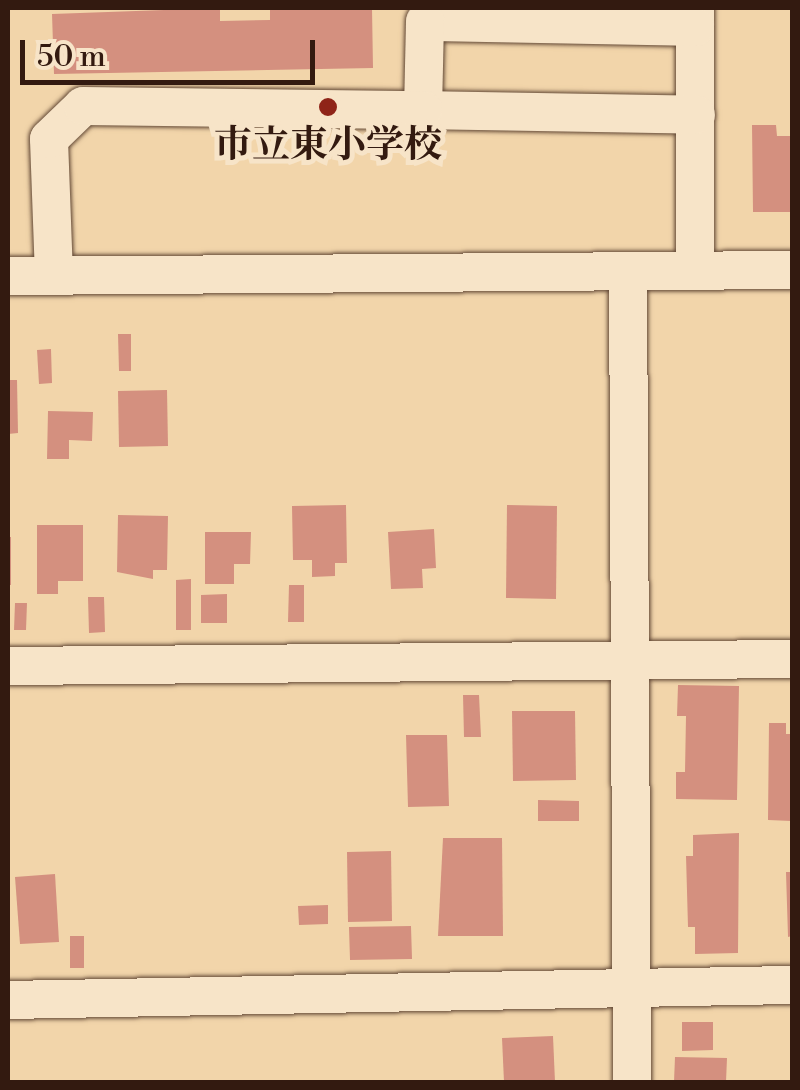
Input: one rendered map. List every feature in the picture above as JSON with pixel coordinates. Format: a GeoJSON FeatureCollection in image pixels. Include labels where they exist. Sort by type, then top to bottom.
{"type":"FeatureCollection","features":[{"type":"Feature","properties":{"kind":"street"},"geometry":{"type":"LineString","coordinates":[[423,110],[424,15],[695,17],[696,270]]}},
{"type":"Feature","properties":{"kind":"street"},"geometry":{"type":"LineString","coordinates":[[54,276],[49,138],[83,106],[696,115]]}},
{"type":"Feature","properties":{"kind":"street"},"geometry":{"type":"LineString","coordinates":[[628,270],[632,1082]]}},
{"type":"Feature","properties":{"kind":"street"},"geometry":{"type":"LineString","coordinates":[[8,276],[792,270]]}},
{"type":"Feature","properties":{"kind":"street"},"geometry":{"type":"LineString","coordinates":[[8,666],[792,659]]}},
{"type":"Feature","properties":{"kind":"street"},"geometry":{"type":"LineString","coordinates":[[8,1000],[792,985]]}},
{"type":"Feature","properties":{"kind":"building"},"geometry":{"type":"Polygon","coordinates":[[[220,8],[220,21],[270,20],[270,8],[372,8],[373,68],[54,74],[52,14],[220,8]]]}},
{"type":"Feature","properties":{"kind":"building"},"geometry":{"type":"Polygon","coordinates":[[[752,125],[776,125],[777,136],[792,136],[792,212],[753,212],[752,125]]]}},
{"type":"Feature","properties":{"kind":"building"},"geometry":{"type":"Polygon","coordinates":[[[118,334],[131,334],[131,371],[119,371],[118,334]]]}},
{"type":"Feature","properties":{"kind":"building"},"geometry":{"type":"Polygon","coordinates":[[[51,349],[52,383],[39,384],[37,350],[51,349]]]}},
{"type":"Feature","properties":{"kind":"building"},"geometry":{"type":"Polygon","coordinates":[[[8,380],[17,380],[18,433],[8,434],[8,380]]]}},
{"type":"Feature","properties":{"kind":"building"},"geometry":{"type":"Polygon","coordinates":[[[167,390],[168,446],[119,447],[118,391],[167,390]]]}},
{"type":"Feature","properties":{"kind":"building"},"geometry":{"type":"Polygon","coordinates":[[[48,411],[93,412],[92,441],[69,440],[69,459],[47,459],[48,411]]]}},
{"type":"Feature","properties":{"kind":"building"},"geometry":{"type":"Polygon","coordinates":[[[346,505],[347,563],[335,563],[335,576],[312,577],[312,560],[293,560],[292,506],[346,505]]]}},
{"type":"Feature","properties":{"kind":"building"},"geometry":{"type":"Polygon","coordinates":[[[507,505],[557,506],[556,599],[506,598],[507,505]]]}},
{"type":"Feature","properties":{"kind":"building"},"geometry":{"type":"Polygon","coordinates":[[[118,515],[168,516],[167,570],[153,570],[153,579],[117,572],[118,515]]]}},
{"type":"Feature","properties":{"kind":"building"},"geometry":{"type":"Polygon","coordinates":[[[37,525],[83,525],[83,581],[58,581],[58,594],[37,594],[37,525]]]}},
{"type":"Feature","properties":{"kind":"building"},"geometry":{"type":"Polygon","coordinates":[[[434,529],[436,568],[422,569],[423,588],[391,589],[388,532],[434,529]]]}},
{"type":"Feature","properties":{"kind":"building"},"geometry":{"type":"Polygon","coordinates":[[[205,532],[251,532],[250,564],[234,564],[234,584],[205,584],[205,532]]]}},
{"type":"Feature","properties":{"kind":"building"},"geometry":{"type":"Polygon","coordinates":[[[11,537],[11,585],[8,585],[11,537]]]}},
{"type":"Feature","properties":{"kind":"building"},"geometry":{"type":"Polygon","coordinates":[[[191,579],[191,630],[176,630],[176,580],[191,579]]]}},
{"type":"Feature","properties":{"kind":"building"},"geometry":{"type":"Polygon","coordinates":[[[289,585],[304,585],[304,622],[288,622],[289,585]]]}},
{"type":"Feature","properties":{"kind":"building"},"geometry":{"type":"Polygon","coordinates":[[[227,594],[227,623],[201,623],[201,595],[227,594]]]}},
{"type":"Feature","properties":{"kind":"building"},"geometry":{"type":"Polygon","coordinates":[[[88,597],[104,597],[105,632],[89,633],[88,597]]]}},
{"type":"Feature","properties":{"kind":"building"},"geometry":{"type":"Polygon","coordinates":[[[15,603],[27,603],[26,630],[14,630],[15,603]]]}},
{"type":"Feature","properties":{"kind":"building"},"geometry":{"type":"Polygon","coordinates":[[[678,685],[739,686],[737,800],[676,799],[676,772],[685,772],[686,716],[677,716],[678,685]]]}},
{"type":"Feature","properties":{"kind":"building"},"geometry":{"type":"Polygon","coordinates":[[[463,695],[479,695],[481,737],[464,737],[463,695]]]}},
{"type":"Feature","properties":{"kind":"building"},"geometry":{"type":"Polygon","coordinates":[[[512,711],[575,711],[576,780],[513,781],[512,711]]]}},
{"type":"Feature","properties":{"kind":"building"},"geometry":{"type":"Polygon","coordinates":[[[769,723],[786,723],[786,734],[792,734],[792,821],[768,820],[769,723]]]}},
{"type":"Feature","properties":{"kind":"building"},"geometry":{"type":"Polygon","coordinates":[[[406,735],[447,735],[449,806],[408,807],[406,735]]]}},
{"type":"Feature","properties":{"kind":"building"},"geometry":{"type":"Polygon","coordinates":[[[538,800],[579,801],[579,821],[538,821],[538,800]]]}},
{"type":"Feature","properties":{"kind":"building"},"geometry":{"type":"Polygon","coordinates":[[[739,833],[738,953],[695,954],[695,927],[688,927],[686,856],[693,856],[693,835],[739,833]]]}},
{"type":"Feature","properties":{"kind":"building"},"geometry":{"type":"Polygon","coordinates":[[[443,838],[502,838],[503,936],[438,936],[443,838]]]}},
{"type":"Feature","properties":{"kind":"building"},"geometry":{"type":"Polygon","coordinates":[[[391,851],[392,921],[348,922],[347,852],[391,851]]]}},
{"type":"Feature","properties":{"kind":"building"},"geometry":{"type":"Polygon","coordinates":[[[786,872],[792,872],[792,936],[788,937],[786,872]]]}},
{"type":"Feature","properties":{"kind":"building"},"geometry":{"type":"Polygon","coordinates":[[[55,874],[59,942],[20,944],[15,877],[55,874]]]}},
{"type":"Feature","properties":{"kind":"building"},"geometry":{"type":"Polygon","coordinates":[[[328,905],[328,924],[299,925],[298,906],[328,905]]]}},
{"type":"Feature","properties":{"kind":"building"},"geometry":{"type":"Polygon","coordinates":[[[411,926],[412,959],[350,960],[349,927],[411,926]]]}},
{"type":"Feature","properties":{"kind":"building"},"geometry":{"type":"Polygon","coordinates":[[[70,936],[84,936],[84,968],[70,968],[70,936]]]}},
{"type":"Feature","properties":{"kind":"building"},"geometry":{"type":"Polygon","coordinates":[[[682,1022],[713,1022],[713,1050],[682,1051],[682,1022]]]}},
{"type":"Feature","properties":{"kind":"building"},"geometry":{"type":"Polygon","coordinates":[[[553,1036],[555,1082],[504,1082],[502,1038],[553,1036]]]}},
{"type":"Feature","properties":{"kind":"building"},"geometry":{"type":"Polygon","coordinates":[[[675,1057],[727,1058],[726,1082],[674,1082],[675,1057]]]}},
{"type":"Feature","properties":{"kind":"place","name":"市立東小学校"},"geometry":{"type":"Point","coordinates":[328,107]}}]}
